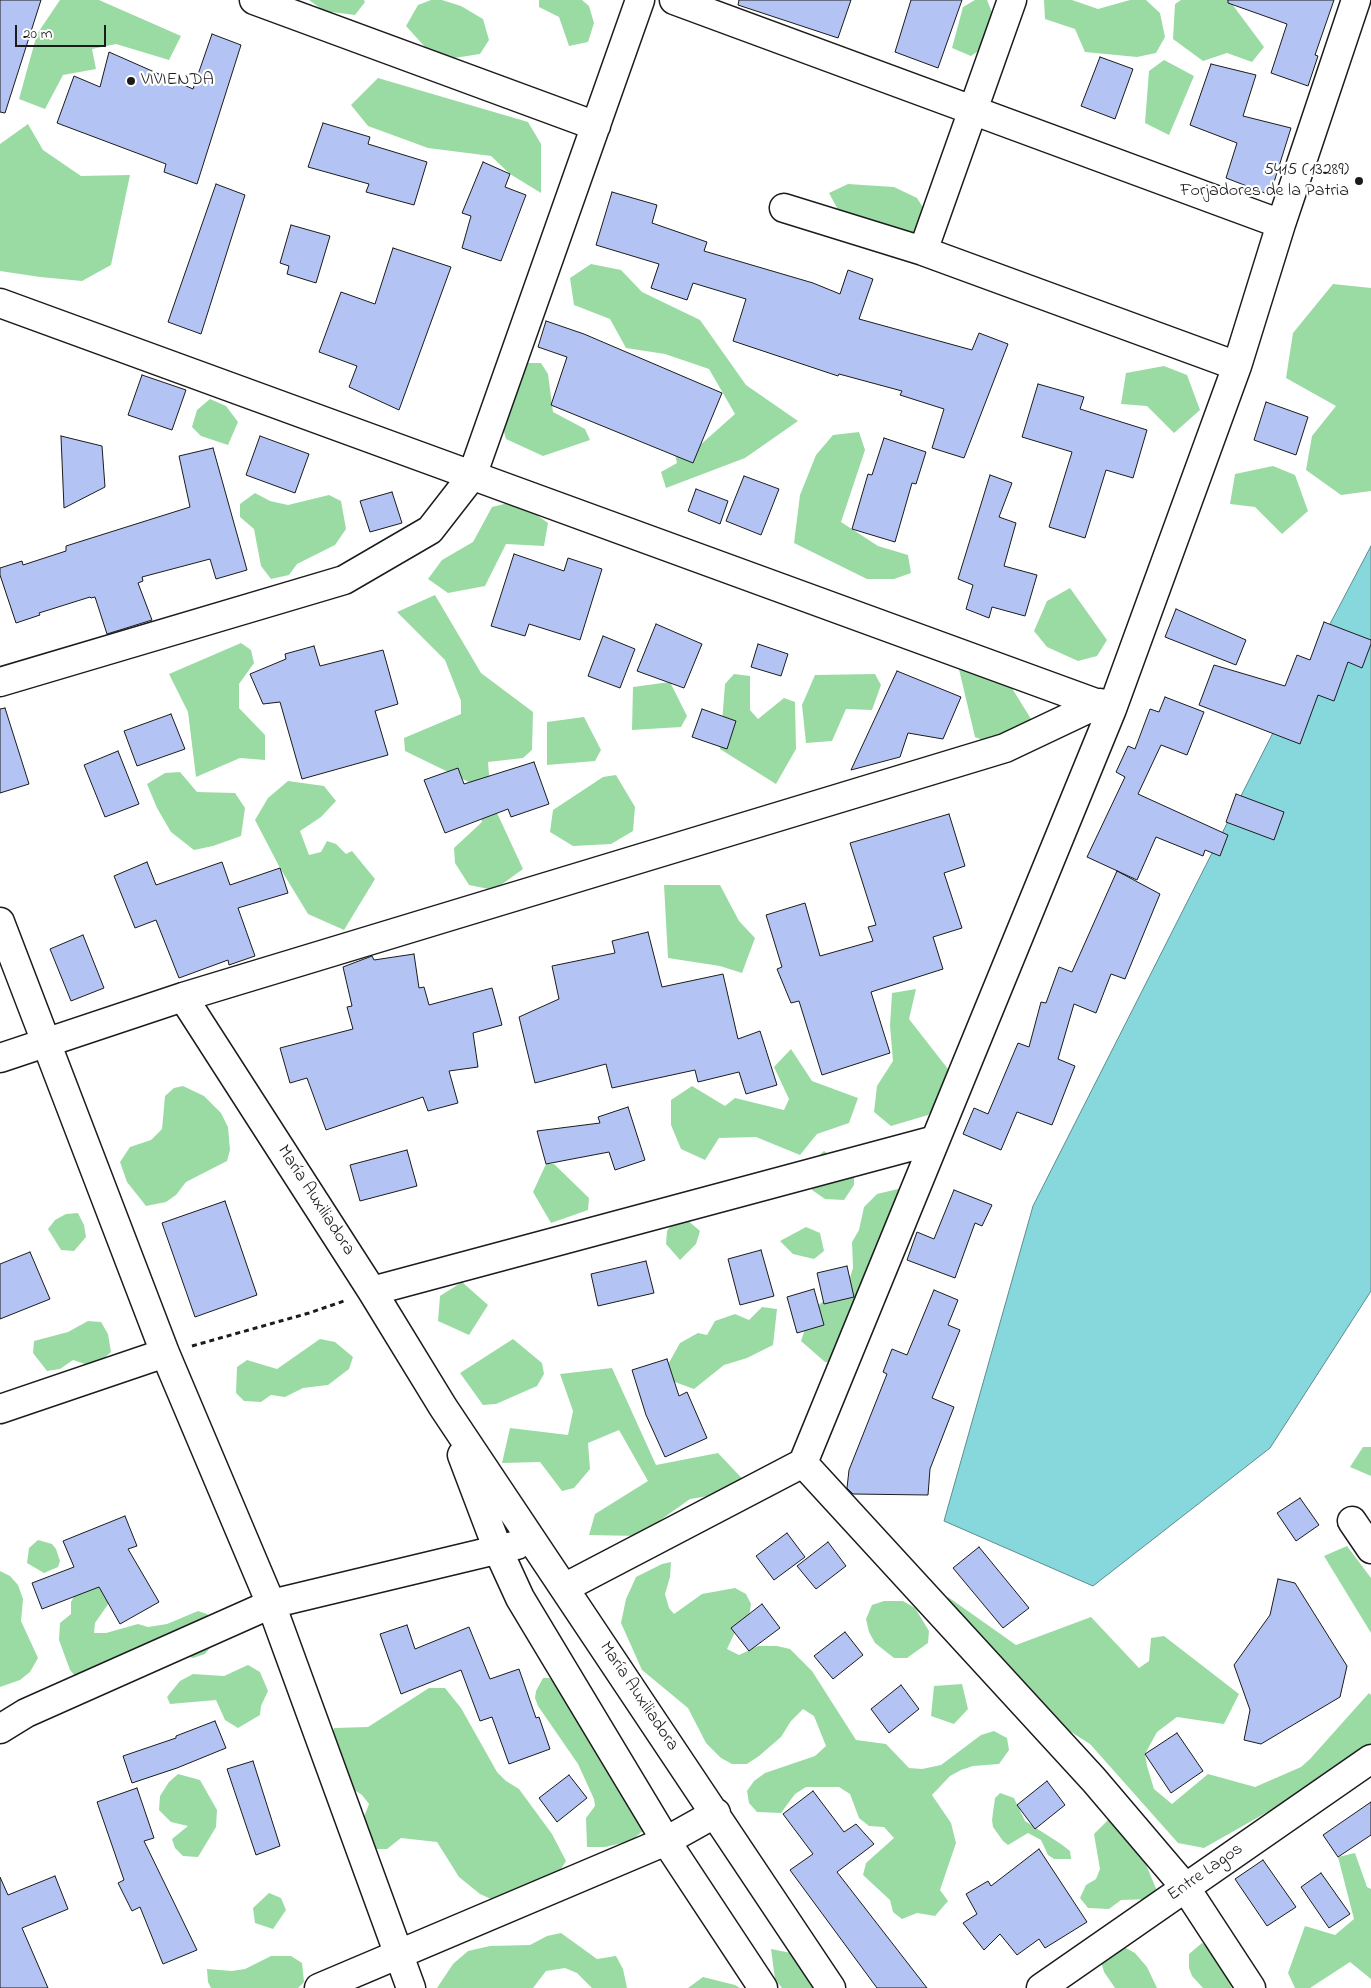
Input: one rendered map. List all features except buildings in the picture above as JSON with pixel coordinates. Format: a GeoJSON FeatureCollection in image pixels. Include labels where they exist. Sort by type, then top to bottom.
{"type":"FeatureCollection","features":[{"type":"Feature","properties":{"kind":"street"},"geometry":{"type":"LineString","coordinates":[[254,0],[596,126]]}},
{"type":"Feature","properties":{"kind":"street"},"geometry":{"type":"LineString","coordinates":[[0,682],[344,580],[430,530],[472,476],[640,0]]}},
{"type":"Feature","properties":{"kind":"street"},"geometry":{"type":"LineString","coordinates":[[674,0],[1281,224]]}},
{"type":"Feature","properties":{"kind":"street"},"geometry":{"type":"LineString","coordinates":[[923,251],[1012,0]]}},
{"type":"Feature","properties":{"kind":"street"},"geometry":{"type":"LineString","coordinates":[[564,1588],[803,1463],[935,1140],[1106,706],[1236,366],[1356,0]]}},
{"type":"Feature","properties":{"kind":"street"},"geometry":{"type":"LineString","coordinates":[[784,208],[923,251],[1236,366]]}},
{"type":"Feature","properties":{"kind":"street"},"geometry":{"type":"LineString","coordinates":[[0,303],[1106,706]]}},
{"type":"Feature","properties":{"kind":"street"},"geometry":{"type":"LineString","coordinates":[[0,1058],[183,997],[1005,748],[1106,706]]}},
{"type":"Feature","properties":{"kind":"street"},"geometry":{"type":"LineString","coordinates":[[0,922],[165,1353],[271,1604],[410,1988]]}},
{"type":"Feature","properties":{"kind":"street","name":"María Auxiliadora"},"geometry":{"type":"LineString","coordinates":[[183,997],[372,1291],[443,1407],[716,1813],[831,1988]]}},
{"type":"Feature","properties":{"kind":"street"},"geometry":{"type":"LineString","coordinates":[[372,1291],[935,1140]]}},
{"type":"Feature","properties":{"kind":"street"},"geometry":{"type":"LineString","coordinates":[[0,1409],[165,1353]]}},
{"type":"Feature","properties":{"kind":"street","name":"María Auxiliadora"},"geometry":{"type":"LineString","coordinates":[[443,1407],[498,1550],[520,1598],[666,1841],[763,1988]]}},
{"type":"Feature","properties":{"kind":"street"},"geometry":{"type":"LineString","coordinates":[[803,1463],[1094,1780],[1186,1887],[1251,1988]]}},
{"type":"Feature","properties":{"kind":"street"},"geometry":{"type":"LineString","coordinates":[[1352,1521],[1371,1549]]}},
{"type":"Feature","properties":{"kind":"street"},"geometry":{"type":"LineString","coordinates":[[0,1729],[26,1713],[271,1604],[533,1541]]}},
{"type":"Feature","properties":{"kind":"street","name":"Entre Lagos"},"geometry":{"type":"LineString","coordinates":[[1041,1988],[1371,1759]]}},
{"type":"Feature","properties":{"kind":"street"},"geometry":{"type":"LineString","coordinates":[[319,1988],[666,1841],[716,1813]]}},
{"type":"Feature","properties":{"kind":"path"},"geometry":{"type":"LineString","coordinates":[[165,1353],[309,1314],[372,1291]]}},
{"type":"Feature","properties":{"kind":"green space"},"geometry":{"type":"Polygon","coordinates":[[[60,0],[99,0],[181,36],[169,60],[116,44],[92,49],[96,69],[63,75],[45,109],[19,99],[37,34],[60,0]]]}},
{"type":"Feature","properties":{"kind":"green space"},"geometry":{"type":"Polygon","coordinates":[[[309,0],[364,0],[365,2],[355,15],[324,11],[309,0]]]}},
{"type":"Feature","properties":{"kind":"green space"},"geometry":{"type":"Polygon","coordinates":[[[431,0],[442,0],[461,6],[483,19],[489,40],[480,54],[454,58],[426,48],[406,26],[418,5],[431,0]]]}},
{"type":"Feature","properties":{"kind":"green space"},"geometry":{"type":"Polygon","coordinates":[[[539,0],[582,0],[589,6],[594,23],[588,42],[569,46],[559,17],[539,7],[539,0]]]}},
{"type":"Feature","properties":{"kind":"green space"},"geometry":{"type":"Polygon","coordinates":[[[975,0],[987,0],[997,25],[987,45],[971,56],[952,48],[963,7],[975,0]]]}},
{"type":"Feature","properties":{"kind":"green space"},"geometry":{"type":"Polygon","coordinates":[[[1044,0],[1072,0],[1098,9],[1130,0],[1146,0],[1160,13],[1165,37],[1156,53],[1137,57],[1085,52],[1075,29],[1045,19],[1044,0]]]}},
{"type":"Feature","properties":{"kind":"green space"},"geometry":{"type":"Polygon","coordinates":[[[1181,0],[1229,0],[1264,47],[1252,62],[1227,53],[1203,61],[1173,39],[1175,4],[1181,0]]]}},
{"type":"Feature","properties":{"kind":"green space"},"geometry":{"type":"Polygon","coordinates":[[[1164,60],[1194,76],[1169,135],[1145,123],[1149,71],[1164,60]]]}},
{"type":"Feature","properties":{"kind":"green space"},"geometry":{"type":"Polygon","coordinates":[[[378,78],[528,122],[541,144],[541,193],[510,174],[491,156],[428,148],[368,126],[351,105],[378,78]]]}},
{"type":"Feature","properties":{"kind":"green space"},"geometry":{"type":"Polygon","coordinates":[[[28,124],[43,150],[81,176],[130,175],[111,265],[82,281],[0,271],[0,144],[28,124]]]}},
{"type":"Feature","properties":{"kind":"green space"},"geometry":{"type":"Polygon","coordinates":[[[848,184],[894,187],[917,198],[931,220],[919,234],[870,232],[843,219],[829,193],[848,184]]]}},
{"type":"Feature","properties":{"kind":"green space"},"geometry":{"type":"Polygon","coordinates":[[[591,264],[621,270],[642,292],[700,320],[746,385],[798,421],[745,458],[666,488],[661,472],[677,463],[672,442],[699,446],[735,414],[709,369],[665,354],[626,348],[610,319],[574,305],[570,278],[591,264]]]}},
{"type":"Feature","properties":{"kind":"green space"},"geometry":{"type":"Polygon","coordinates":[[[1333,284],[1371,288],[1371,491],[1341,495],[1306,470],[1312,436],[1336,406],[1286,378],[1293,333],[1333,284]]]}},
{"type":"Feature","properties":{"kind":"green space"},"geometry":{"type":"Polygon","coordinates":[[[528,363],[541,363],[548,374],[553,412],[585,429],[590,440],[543,456],[506,439],[495,400],[528,363]]]}},
{"type":"Feature","properties":{"kind":"green space"},"geometry":{"type":"Polygon","coordinates":[[[1164,366],[1187,375],[1200,410],[1174,433],[1147,406],[1121,404],[1126,373],[1164,366]]]}},
{"type":"Feature","properties":{"kind":"green space"},"geometry":{"type":"Polygon","coordinates":[[[210,399],[226,406],[238,422],[228,445],[201,436],[192,427],[197,410],[210,399]]]}},
{"type":"Feature","properties":{"kind":"green space"},"geometry":{"type":"Polygon","coordinates":[[[859,432],[865,450],[841,522],[878,546],[908,555],[911,573],[894,579],[867,579],[794,543],[800,495],[816,455],[833,435],[859,432]]]}},
{"type":"Feature","properties":{"kind":"green space"},"geometry":{"type":"Polygon","coordinates":[[[1273,466],[1295,475],[1308,511],[1282,534],[1255,507],[1230,504],[1235,474],[1273,466]]]}},
{"type":"Feature","properties":{"kind":"green space"},"geometry":{"type":"Polygon","coordinates":[[[255,493],[270,501],[288,505],[329,495],[341,501],[346,529],[335,545],[297,564],[289,575],[271,579],[261,566],[254,529],[240,517],[240,504],[255,493]]]}},
{"type":"Feature","properties":{"kind":"green space"},"geometry":{"type":"Polygon","coordinates":[[[517,501],[548,523],[544,546],[506,544],[485,586],[448,593],[428,579],[442,560],[473,542],[492,507],[517,501]]]}},
{"type":"Feature","properties":{"kind":"green space"},"geometry":{"type":"Polygon","coordinates":[[[1070,588],[1107,640],[1097,656],[1078,661],[1047,647],[1034,631],[1047,601],[1070,588]]]}},
{"type":"Feature","properties":{"kind":"green space"},"geometry":{"type":"Polygon","coordinates":[[[435,595],[481,673],[533,712],[532,750],[523,758],[488,762],[491,800],[523,869],[494,890],[469,885],[455,863],[454,848],[482,822],[475,785],[405,751],[404,738],[461,714],[461,701],[445,660],[397,612],[435,595]]]}},
{"type":"Feature","properties":{"kind":"green space"},"geometry":{"type":"Polygon","coordinates":[[[241,643],[251,650],[254,663],[239,684],[239,708],[265,735],[265,760],[240,758],[196,777],[188,712],[169,674],[241,643]]]}},
{"type":"Feature","properties":{"kind":"green space"},"geometry":{"type":"Polygon","coordinates":[[[958,665],[1010,685],[1031,719],[1005,748],[975,737],[958,665]]]}},
{"type":"Feature","properties":{"kind":"green space"},"geometry":{"type":"Polygon","coordinates":[[[734,674],[750,676],[750,710],[758,719],[784,698],[795,702],[796,749],[776,784],[720,749],[725,684],[734,674]]]}},
{"type":"Feature","properties":{"kind":"green space"},"geometry":{"type":"Polygon","coordinates":[[[875,674],[881,685],[872,710],[846,709],[832,741],[806,743],[802,705],[815,675],[875,674]]]}},
{"type":"Feature","properties":{"kind":"green space"},"geometry":{"type":"Polygon","coordinates":[[[670,682],[687,716],[681,727],[632,730],[633,687],[670,682]]]}},
{"type":"Feature","properties":{"kind":"green space"},"geometry":{"type":"Polygon","coordinates":[[[584,717],[601,750],[595,761],[547,765],[547,722],[584,717]]]}},
{"type":"Feature","properties":{"kind":"green space"},"geometry":{"type":"Polygon","coordinates":[[[180,772],[197,792],[235,793],[245,808],[241,836],[213,846],[194,850],[171,832],[157,808],[147,784],[165,773],[180,772]]]}},
{"type":"Feature","properties":{"kind":"green space"},"geometry":{"type":"Polygon","coordinates":[[[616,775],[635,807],[633,831],[611,844],[573,846],[550,832],[553,810],[603,777],[616,775]]]}},
{"type":"Feature","properties":{"kind":"green space"},"geometry":{"type":"Polygon","coordinates":[[[288,781],[324,786],[336,801],[321,817],[300,831],[309,855],[321,852],[327,841],[336,844],[346,854],[352,851],[375,879],[344,930],[308,914],[280,868],[255,820],[268,798],[288,781]]]}},
{"type":"Feature","properties":{"kind":"green space"},"geometry":{"type":"Polygon","coordinates":[[[664,885],[720,885],[739,921],[755,938],[742,973],[720,966],[668,958],[664,885]]]}},
{"type":"Feature","properties":{"kind":"green space"},"geometry":{"type":"Polygon","coordinates":[[[916,989],[909,1019],[948,1069],[946,1098],[928,1115],[891,1126],[874,1112],[877,1086],[893,1061],[890,1026],[892,993],[916,989]]]}},
{"type":"Feature","properties":{"kind":"green space"},"geometry":{"type":"Polygon","coordinates":[[[791,1049],[812,1081],[858,1098],[849,1123],[817,1134],[800,1155],[756,1137],[719,1138],[705,1160],[681,1149],[671,1125],[671,1100],[692,1086],[725,1106],[735,1098],[784,1110],[789,1099],[774,1067],[791,1049]]]}},
{"type":"Feature","properties":{"kind":"green space"},"geometry":{"type":"Polygon","coordinates":[[[183,1086],[204,1096],[221,1113],[228,1127],[230,1150],[227,1161],[186,1182],[176,1195],[166,1202],[146,1206],[127,1182],[120,1162],[130,1147],[151,1140],[162,1129],[165,1096],[174,1088],[183,1086]]]}},
{"type":"Feature","properties":{"kind":"green space"},"geometry":{"type":"Polygon","coordinates":[[[824,1151],[854,1172],[854,1185],[844,1200],[825,1199],[812,1190],[811,1162],[824,1151]]]}},
{"type":"Feature","properties":{"kind":"green space"},"geometry":{"type":"Polygon","coordinates":[[[546,1164],[554,1164],[589,1198],[588,1210],[551,1223],[533,1192],[546,1164]]]}},
{"type":"Feature","properties":{"kind":"green space"},"geometry":{"type":"Polygon","coordinates":[[[902,1188],[834,1362],[825,1362],[801,1341],[807,1323],[813,1310],[828,1297],[847,1287],[853,1268],[852,1242],[859,1230],[864,1207],[877,1194],[902,1188]]]}},
{"type":"Feature","properties":{"kind":"green space"},"geometry":{"type":"Polygon","coordinates":[[[78,1213],[84,1225],[86,1237],[74,1251],[61,1250],[48,1229],[55,1220],[66,1214],[78,1213]]]}},
{"type":"Feature","properties":{"kind":"green space"},"geometry":{"type":"Polygon","coordinates":[[[686,1219],[700,1231],[696,1244],[680,1260],[666,1244],[667,1231],[675,1220],[686,1219]]]}},
{"type":"Feature","properties":{"kind":"green space"},"geometry":{"type":"Polygon","coordinates":[[[806,1227],[820,1233],[824,1251],[814,1259],[793,1254],[780,1241],[806,1227]]]}},
{"type":"Feature","properties":{"kind":"green space"},"geometry":{"type":"Polygon","coordinates":[[[462,1282],[488,1305],[469,1335],[438,1321],[440,1296],[462,1282]]]}},
{"type":"Feature","properties":{"kind":"green space"},"geometry":{"type":"Polygon","coordinates":[[[762,1307],[777,1309],[773,1345],[747,1358],[724,1365],[694,1389],[661,1377],[680,1343],[698,1333],[707,1335],[715,1321],[735,1314],[749,1320],[762,1307]]]}},
{"type":"Feature","properties":{"kind":"green space"},"geometry":{"type":"Polygon","coordinates":[[[88,1321],[101,1322],[108,1334],[111,1352],[102,1360],[85,1364],[73,1360],[60,1369],[47,1371],[33,1353],[34,1341],[68,1332],[88,1321]]]}},
{"type":"Feature","properties":{"kind":"green space"},"geometry":{"type":"Polygon","coordinates":[[[320,1339],[335,1342],[353,1357],[349,1369],[328,1385],[303,1388],[285,1397],[271,1395],[261,1402],[244,1401],[236,1393],[237,1367],[247,1360],[277,1369],[320,1339]]]}},
{"type":"Feature","properties":{"kind":"green space"},"geometry":{"type":"Polygon","coordinates":[[[513,1339],[542,1363],[544,1374],[537,1386],[496,1404],[483,1405],[460,1373],[513,1339]]]}},
{"type":"Feature","properties":{"kind":"green space"},"geometry":{"type":"Polygon","coordinates":[[[612,1368],[656,1465],[718,1453],[752,1489],[690,1499],[638,1536],[589,1535],[595,1514],[648,1481],[619,1430],[588,1443],[590,1469],[574,1488],[562,1491],[540,1462],[502,1463],[510,1428],[568,1435],[573,1411],[560,1374],[612,1368]]]}},
{"type":"Feature","properties":{"kind":"green space"},"geometry":{"type":"Polygon","coordinates":[[[1363,1447],[1371,1447],[1371,1476],[1350,1467],[1363,1447]]]}},
{"type":"Feature","properties":{"kind":"green space"},"geometry":{"type":"Polygon","coordinates":[[[38,1540],[52,1544],[56,1549],[60,1561],[58,1567],[44,1573],[27,1563],[29,1548],[38,1540]]]}},
{"type":"Feature","properties":{"kind":"green space"},"geometry":{"type":"Polygon","coordinates":[[[1347,1546],[1371,1578],[1371,1633],[1324,1556],[1347,1546]]]}},
{"type":"Feature","properties":{"kind":"green space"},"geometry":{"type":"Polygon","coordinates":[[[671,1562],[670,1577],[665,1594],[669,1608],[674,1614],[702,1594],[735,1588],[746,1594],[751,1604],[749,1617],[735,1632],[727,1649],[739,1655],[758,1646],[777,1646],[790,1649],[812,1671],[856,1740],[886,1744],[909,1768],[922,1769],[941,1765],[981,1735],[994,1731],[1007,1738],[1009,1750],[999,1764],[973,1766],[961,1770],[950,1776],[932,1795],[951,1823],[956,1843],[940,1890],[948,1901],[935,1916],[917,1913],[902,1919],[893,1912],[890,1900],[863,1875],[866,1863],[894,1838],[884,1827],[869,1826],[859,1818],[850,1794],[839,1787],[806,1787],[795,1794],[781,1813],[757,1812],[749,1803],[747,1791],[754,1781],[765,1773],[815,1756],[826,1746],[814,1716],[803,1709],[791,1721],[781,1737],[759,1756],[747,1764],[732,1764],[721,1758],[706,1743],[688,1708],[642,1670],[621,1623],[626,1599],[636,1577],[662,1564],[671,1562]]]}},
{"type":"Feature","properties":{"kind":"green space"},"geometry":{"type":"Polygon","coordinates":[[[0,1571],[10,1576],[18,1585],[23,1599],[21,1621],[38,1658],[30,1672],[20,1680],[0,1687],[0,1571]]]}},
{"type":"Feature","properties":{"kind":"green space"},"geometry":{"type":"Polygon","coordinates":[[[129,1574],[95,1623],[94,1633],[106,1633],[138,1624],[148,1627],[167,1624],[198,1611],[207,1614],[216,1626],[213,1644],[205,1654],[193,1658],[181,1655],[82,1684],[70,1670],[59,1640],[60,1623],[71,1614],[71,1602],[77,1590],[129,1574]]]}},
{"type":"Feature","properties":{"kind":"green space"},"geometry":{"type":"Polygon","coordinates":[[[948,1597],[1016,1645],[1091,1617],[1139,1668],[1149,1661],[1151,1638],[1164,1636],[1239,1694],[1224,1724],[1177,1717],[1157,1732],[1145,1754],[1147,1766],[1154,1789],[1172,1804],[1208,1774],[1255,1787],[1301,1767],[1369,1693],[1371,1695],[1371,1753],[1204,1848],[1178,1843],[1090,1744],[991,1681],[940,1626],[948,1597]]]}},
{"type":"Feature","properties":{"kind":"green space"},"geometry":{"type":"Polygon","coordinates":[[[884,1601],[903,1601],[915,1608],[929,1631],[928,1643],[907,1658],[894,1658],[875,1643],[869,1632],[866,1619],[872,1605],[884,1601]]]}},
{"type":"Feature","properties":{"kind":"green space"},"geometry":{"type":"Polygon","coordinates":[[[248,1665],[260,1672],[268,1691],[261,1706],[260,1715],[238,1728],[225,1720],[216,1700],[170,1704],[167,1697],[180,1681],[193,1674],[224,1676],[248,1665]]]}},
{"type":"Feature","properties":{"kind":"green space"},"geometry":{"type":"Polygon","coordinates":[[[543,1678],[549,1678],[561,1686],[645,1829],[631,1841],[605,1847],[587,1847],[586,1818],[595,1806],[594,1799],[578,1764],[538,1706],[535,1698],[536,1691],[543,1678]]]}},
{"type":"Feature","properties":{"kind":"green space"},"geometry":{"type":"Polygon","coordinates":[[[962,1684],[968,1709],[954,1724],[931,1716],[934,1686],[962,1684]]]}},
{"type":"Feature","properties":{"kind":"green space"},"geometry":{"type":"Polygon","coordinates":[[[429,1688],[445,1688],[461,1708],[497,1772],[506,1781],[519,1789],[552,1834],[566,1861],[556,1877],[524,1898],[491,1899],[480,1894],[459,1877],[437,1842],[401,1838],[387,1849],[372,1849],[362,1822],[369,1804],[362,1795],[342,1782],[325,1760],[334,1728],[368,1727],[429,1688]]]}},
{"type":"Feature","properties":{"kind":"green space"},"geometry":{"type":"Polygon","coordinates":[[[178,1774],[200,1780],[217,1810],[216,1827],[198,1857],[183,1856],[175,1848],[172,1839],[188,1826],[171,1822],[159,1810],[160,1796],[169,1782],[178,1774]]]}},
{"type":"Feature","properties":{"kind":"green space"},"geometry":{"type":"Polygon","coordinates":[[[1000,1793],[1014,1798],[1025,1821],[1070,1851],[1071,1859],[1054,1859],[1048,1855],[1041,1840],[1028,1833],[1008,1845],[1003,1841],[993,1827],[992,1820],[995,1798],[1000,1793]]]}},
{"type":"Feature","properties":{"kind":"green space"},"geometry":{"type":"Polygon","coordinates":[[[1108,1820],[1122,1827],[1140,1850],[1157,1891],[1151,1899],[1121,1900],[1109,1909],[1088,1908],[1080,1898],[1086,1885],[1096,1879],[1100,1869],[1094,1834],[1108,1820]]]}},
{"type":"Feature","properties":{"kind":"green space"},"geometry":{"type":"Polygon","coordinates":[[[1355,1853],[1367,1887],[1371,1889],[1371,1979],[1350,1962],[1310,1988],[1295,1988],[1288,1973],[1305,1926],[1335,1935],[1354,1919],[1338,1857],[1355,1853]]]}},
{"type":"Feature","properties":{"kind":"green space"},"geometry":{"type":"Polygon","coordinates":[[[269,1893],[281,1898],[286,1910],[273,1929],[255,1923],[253,1908],[269,1893]]]}},
{"type":"Feature","properties":{"kind":"green space"},"geometry":{"type":"Polygon","coordinates":[[[561,1933],[597,1959],[616,1956],[623,1969],[627,1988],[592,1988],[577,1973],[565,1968],[546,1971],[533,1988],[437,1988],[453,1964],[468,1951],[490,1946],[530,1945],[547,1936],[561,1933]]]}},
{"type":"Feature","properties":{"kind":"green space"},"geometry":{"type":"Polygon","coordinates":[[[1202,1943],[1217,1952],[1232,1988],[1203,1988],[1192,1976],[1189,1968],[1189,1954],[1202,1943]]]}},
{"type":"Feature","properties":{"kind":"green space"},"geometry":{"type":"Polygon","coordinates":[[[1124,1947],[1135,1953],[1147,1967],[1157,1988],[1115,1988],[1104,1972],[1100,1958],[1124,1947]]]}},
{"type":"Feature","properties":{"kind":"green space"},"geometry":{"type":"Polygon","coordinates":[[[771,1949],[796,1954],[817,1988],[782,1988],[775,1979],[771,1949]]]}},
{"type":"Feature","properties":{"kind":"green space"},"geometry":{"type":"Polygon","coordinates":[[[271,1956],[291,1956],[302,1963],[304,1982],[298,1988],[211,1988],[208,1982],[207,1969],[232,1971],[245,1969],[271,1956]]]}},
{"type":"Feature","properties":{"kind":"green space"},"geometry":{"type":"Polygon","coordinates":[[[703,1977],[735,1985],[740,1988],[688,1988],[703,1977]]]}},
{"type":"Feature","properties":{"kind":"water"},"geometry":{"type":"Polygon","coordinates":[[[1371,546],[1371,1291],[1270,1448],[1093,1586],[944,1521],[1033,1206],[1281,717],[1371,546]]]}},
{"type":"Feature","properties":{"kind":"place","name":"VIVIENDA"},"geometry":{"type":"Point","coordinates":[131,81]}},
{"type":"Feature","properties":{"kind":"place","name":"5415 (13289) Forjadores de la Patria"},"geometry":{"type":"Point","coordinates":[1359,181]}}]}
